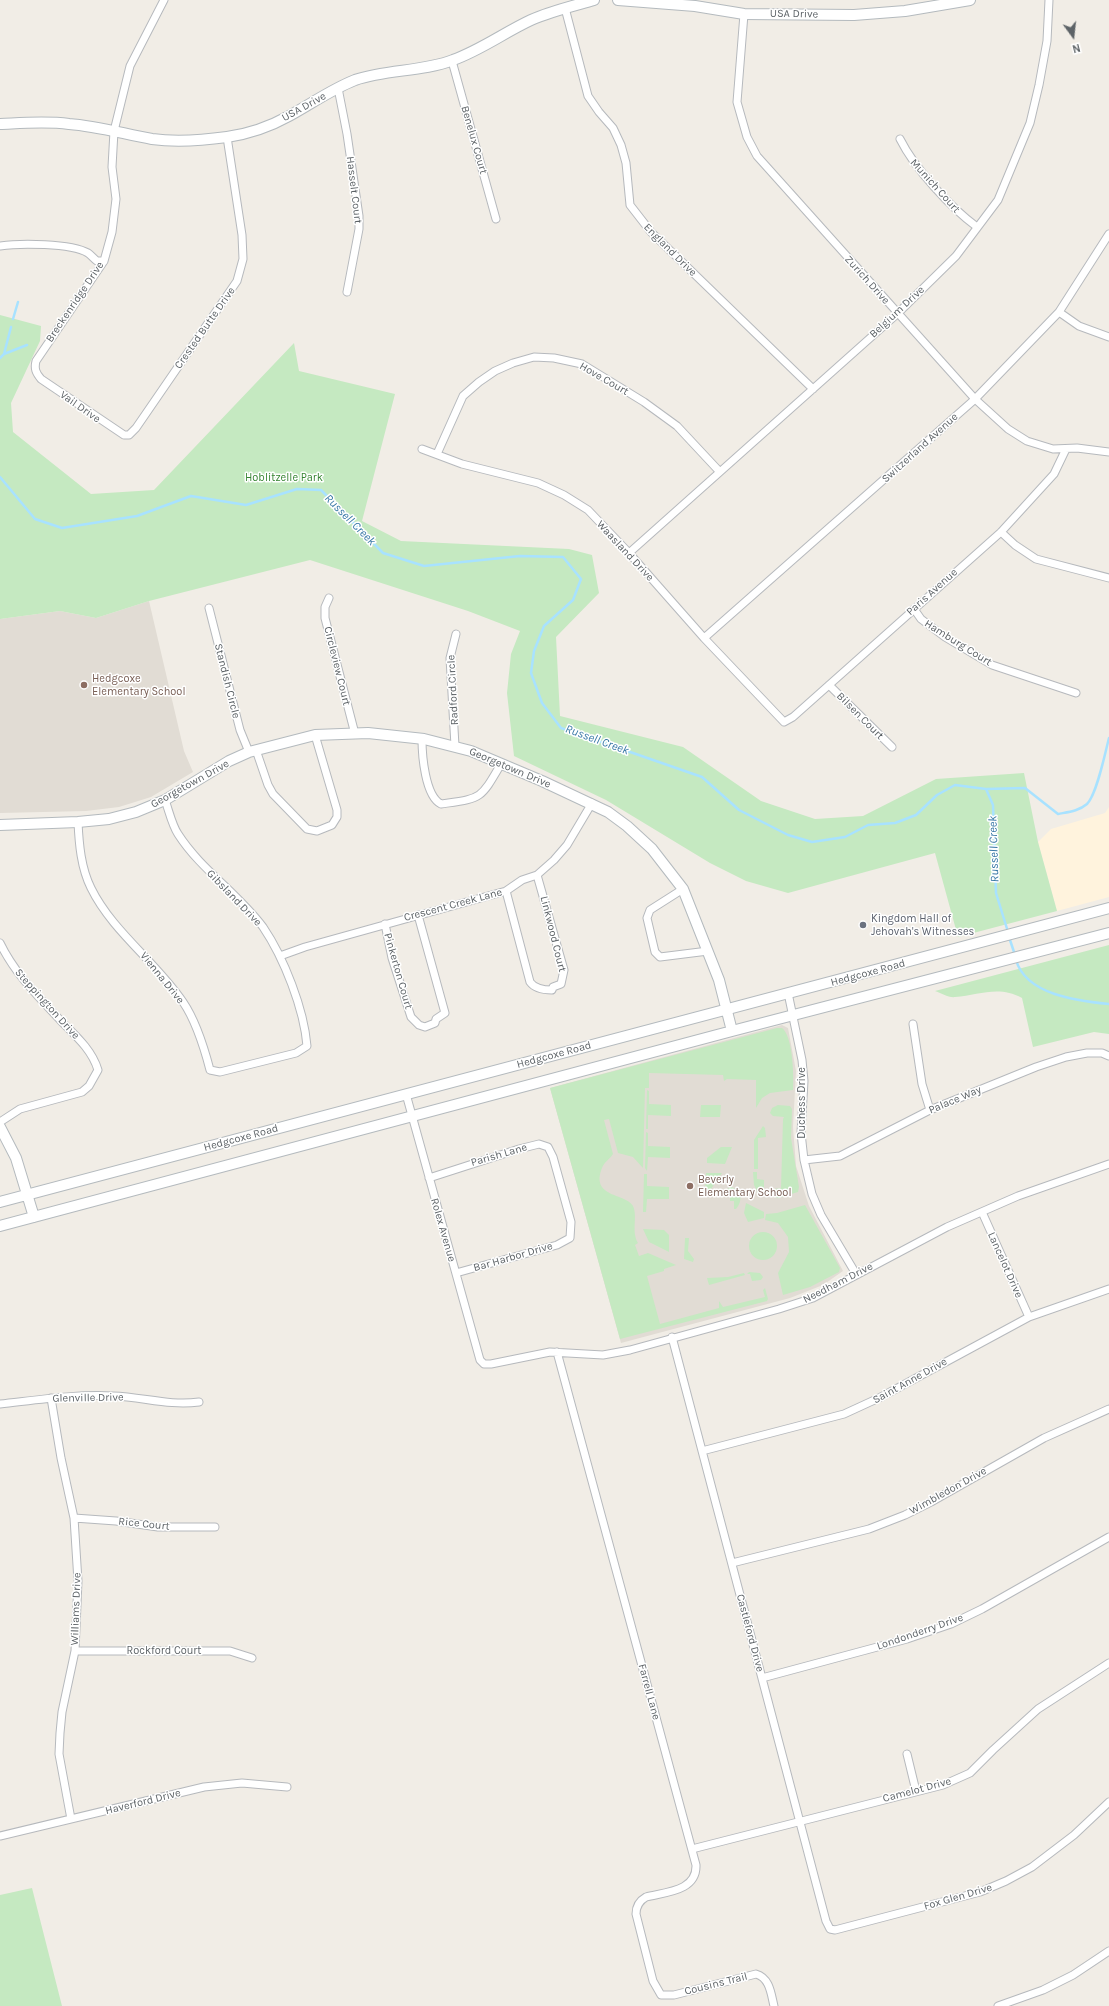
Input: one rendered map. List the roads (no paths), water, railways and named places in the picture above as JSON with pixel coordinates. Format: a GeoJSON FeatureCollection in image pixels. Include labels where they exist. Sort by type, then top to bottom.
{"type":"FeatureCollection","features":[{"type":"Feature","properties":{"kind":"main road","name":"USA Drive"},"geometry":{"type":"LineString","coordinates":[[0,124],[37,122],[68,123],[154,139],[227,137],[264,127],[289,116],[338,88],[356,80],[389,71],[424,68],[452,61],[470,54],[532,20],[565,8],[594,0]]}},
{"type":"Feature","properties":{"kind":"main road","name":"USA Drive"},"geometry":{"type":"LineString","coordinates":[[618,0],[695,6],[744,14],[854,15],[905,11],[970,0]]}},
{"type":"Feature","properties":{"kind":"main road","name":"Georgetown Drive"},"geometry":{"type":"LineString","coordinates":[[0,825],[78,822],[108,819],[136,812],[165,800],[229,761],[252,751],[315,735],[355,734],[422,739],[455,746],[487,756],[501,764],[608,812],[644,841],[672,873],[683,890],[708,951],[732,1031]]}},
{"type":"Feature","properties":{"kind":"main road","name":"Hedgcoxe Road"},"geometry":{"type":"LineString","coordinates":[[0,1202],[1109,908]]}},
{"type":"Feature","properties":{"kind":"main road","name":"Hedgcoxe Road"},"geometry":{"type":"LineString","coordinates":[[0,1226],[732,1031],[1109,933]]}},
{"type":"Feature","properties":{"kind":"main road"},"geometry":{"type":"LineString","coordinates":[[0,1127],[16,1158],[34,1217]]}},
{"type":"Feature","properties":{"kind":"street","name":"Breckenridge Drive"},"geometry":{"type":"LineString","coordinates":[[35,372],[36,361],[104,261],[112,232],[116,199],[112,167],[114,131],[130,66],[164,0]]}},
{"type":"Feature","properties":{"kind":"street","name":"Belgium Drive"},"geometry":{"type":"LineString","coordinates":[[629,553],[719,471],[897,314],[956,256],[998,200],[1030,124],[1047,41],[1049,0]]}},
{"type":"Feature","properties":{"kind":"street","name":"England Drive"},"geometry":{"type":"LineString","coordinates":[[565,8],[588,96],[613,128],[621,145],[626,164],[630,205],[651,232],[813,389]]}},
{"type":"Feature","properties":{"kind":"street","name":"Zurich Drive"},"geometry":{"type":"LineString","coordinates":[[744,14],[737,102],[747,137],[757,156],[897,314],[975,399],[1008,429],[1027,441],[1052,449],[1078,448],[1109,452]]}},
{"type":"Feature","properties":{"kind":"street","name":"Benelux Court"},"geometry":{"type":"LineString","coordinates":[[452,61],[496,219]]}},
{"type":"Feature","properties":{"kind":"street","name":"Hasselt Court"},"geometry":{"type":"LineString","coordinates":[[338,88],[359,216],[359,229],[347,292]]}},
{"type":"Feature","properties":{"kind":"street","name":"Crested Butte Drive"},"geometry":{"type":"LineString","coordinates":[[129,435],[136,428],[237,281],[243,259],[242,235],[227,137]]}},
{"type":"Feature","properties":{"kind":"street","name":"Munich Court"},"geometry":{"type":"LineString","coordinates":[[900,140],[908,155],[959,214],[977,226]]}},
{"type":"Feature","properties":{"kind":"street","name":"Switzerland Avenue"},"geometry":{"type":"LineString","coordinates":[[704,638],[975,399],[1059,312],[1109,234]]}},
{"type":"Feature","properties":{"kind":"street"},"geometry":{"type":"LineString","coordinates":[[0,246],[26,244],[58,246],[87,252],[97,261],[104,261]]}},
{"type":"Feature","properties":{"kind":"street"},"geometry":{"type":"LineString","coordinates":[[1059,312],[1079,326],[1109,337]]}},
{"type":"Feature","properties":{"kind":"street","name":"Hove Court"},"geometry":{"type":"LineString","coordinates":[[437,454],[463,396],[479,382],[495,371],[513,363],[534,357],[554,358],[582,364],[644,402],[677,426],[719,471]]}},
{"type":"Feature","properties":{"kind":"street","name":"Vail Drive"},"geometry":{"type":"LineString","coordinates":[[35,372],[41,379],[118,433],[129,435]]}},
{"type":"Feature","properties":{"kind":"street","name":"Waasland Drive"},"geometry":{"type":"LineString","coordinates":[[422,449],[462,464],[538,483],[564,495],[588,510],[629,553],[704,638],[784,722]]}},
{"type":"Feature","properties":{"kind":"street","name":"Paris Avenue"},"geometry":{"type":"LineString","coordinates":[[784,722],[793,717],[1001,532],[1054,474],[1066,449]]}},
{"type":"Feature","properties":{"kind":"street"},"geometry":{"type":"LineString","coordinates":[[1001,532],[1015,545],[1036,559],[1109,578]]}},
{"type":"Feature","properties":{"kind":"street","name":"Circleview Court"},"geometry":{"type":"LineString","coordinates":[[329,598],[325,607],[325,618],[355,734]]}},
{"type":"Feature","properties":{"kind":"street","name":"Standish Circle"},"geometry":{"type":"LineString","coordinates":[[209,608],[240,730],[273,794],[307,829],[317,831],[332,825],[337,817],[337,810],[315,735]]}},
{"type":"Feature","properties":{"kind":"street","name":"Hamburg Court"},"geometry":{"type":"LineString","coordinates":[[914,609],[921,619],[945,637],[992,665],[1076,693]]}},
{"type":"Feature","properties":{"kind":"street","name":"Radford Circle"},"geometry":{"type":"LineString","coordinates":[[455,746],[450,658],[456,634]]}},
{"type":"Feature","properties":{"kind":"street","name":"Bilsen Court"},"geometry":{"type":"LineString","coordinates":[[829,685],[892,747]]}},
{"type":"Feature","properties":{"kind":"street"},"geometry":{"type":"LineString","coordinates":[[422,739],[422,756],[431,792],[433,797],[441,804],[470,799],[482,793],[501,764]]}},
{"type":"Feature","properties":{"kind":"street","name":"Gibsland Drive"},"geometry":{"type":"LineString","coordinates":[[165,800],[177,833],[192,854],[262,927],[280,956],[288,972],[306,1032],[307,1046]]}},
{"type":"Feature","properties":{"kind":"street","name":"Crescent Creek Lane"},"geometry":{"type":"LineString","coordinates":[[280,956],[305,947],[385,924],[506,892],[522,880],[537,875],[554,860],[567,845],[592,804]]}},
{"type":"Feature","properties":{"kind":"street","name":"Vienna Drive"},"geometry":{"type":"LineString","coordinates":[[78,822],[83,864],[90,887],[113,920],[184,1002],[192,1017],[210,1070],[220,1072],[296,1053],[307,1046]]}},
{"type":"Feature","properties":{"kind":"street","name":"Linkwood Court"},"geometry":{"type":"LineString","coordinates":[[506,892],[530,982],[532,986],[543,990],[552,990],[554,987],[561,984],[564,970],[537,875]]}},
{"type":"Feature","properties":{"kind":"street"},"geometry":{"type":"LineString","coordinates":[[683,890],[650,910],[647,918],[655,952],[660,957],[665,957],[708,951]]}},
{"type":"Feature","properties":{"kind":"street","name":"Pinkerton Court"},"geometry":{"type":"LineString","coordinates":[[385,924],[392,958],[411,1017],[419,1025],[425,1027],[430,1026],[445,1013],[418,915]]}},
{"type":"Feature","properties":{"kind":"street","name":"Steppington Drive"},"geometry":{"type":"LineString","coordinates":[[0,943],[8,959],[23,981],[87,1048],[96,1063],[98,1070],[89,1086],[82,1092],[20,1109],[0,1122]]}},
{"type":"Feature","properties":{"kind":"street","name":"Duchess Drive"},"geometry":{"type":"LineString","coordinates":[[788,993],[802,1060],[804,1081],[801,1133],[804,1160],[812,1194],[822,1215],[856,1274]]}},
{"type":"Feature","properties":{"kind":"street"},"geometry":{"type":"LineString","coordinates":[[913,1024],[922,1084],[930,1110]]}},
{"type":"Feature","properties":{"kind":"street","name":"Palace Way"},"geometry":{"type":"LineString","coordinates":[[804,1160],[840,1156],[930,1110],[1036,1067],[1066,1057],[1087,1053],[1102,1053],[1109,1056]]}},
{"type":"Feature","properties":{"kind":"street","name":"Rolex Avenue"},"geometry":{"type":"LineString","coordinates":[[406,1094],[480,1360],[484,1364]]}},
{"type":"Feature","properties":{"kind":"street","name":"Parish Lane"},"geometry":{"type":"LineString","coordinates":[[429,1178],[519,1149],[539,1144],[548,1147],[553,1157],[571,1222],[570,1238]]}},
{"type":"Feature","properties":{"kind":"street","name":"Needham Drive"},"geometry":{"type":"LineString","coordinates":[[484,1364],[550,1352],[603,1355],[630,1350],[672,1337],[779,1309],[813,1298],[856,1274],[947,1228],[1018,1196],[1109,1164]]}},
{"type":"Feature","properties":{"kind":"street","name":"Lancelot Drive"},"geometry":{"type":"LineString","coordinates":[[982,1212],[1029,1317]]}},
{"type":"Feature","properties":{"kind":"street","name":"Bar Harbor Drive"},"geometry":{"type":"LineString","coordinates":[[456,1273],[557,1245],[570,1238]]}},
{"type":"Feature","properties":{"kind":"street","name":"Saint Anne Drive"},"geometry":{"type":"LineString","coordinates":[[702,1451],[844,1414],[881,1397],[1029,1317],[1109,1289]]}},
{"type":"Feature","properties":{"kind":"street","name":"Castleford Drive"},"geometry":{"type":"LineString","coordinates":[[672,1337],[827,1924],[830,1928]]}},
{"type":"Feature","properties":{"kind":"street","name":"Farrell Lane"},"geometry":{"type":"LineString","coordinates":[[557,1352],[692,1849],[696,1872],[690,1884],[646,1897],[641,1900],[636,1908],[636,1914],[653,1981],[661,1995]]}},
{"type":"Feature","properties":{"kind":"street","name":"Glenville Drive"},"geometry":{"type":"LineString","coordinates":[[0,1404],[51,1398],[114,1396],[181,1404],[199,1402]]}},
{"type":"Feature","properties":{"kind":"street","name":"Williams Drive"},"geometry":{"type":"LineString","coordinates":[[51,1398],[74,1518],[78,1581],[75,1651],[62,1712],[59,1754],[71,1819]]}},
{"type":"Feature","properties":{"kind":"street","name":"Wimbledon Drive"},"geometry":{"type":"LineString","coordinates":[[732,1563],[869,1529],[905,1515],[931,1502],[1044,1438],[1109,1409]]}},
{"type":"Feature","properties":{"kind":"street","name":"Rice Court"},"geometry":{"type":"LineString","coordinates":[[74,1518],[116,1521],[158,1527],[215,1527]]}},
{"type":"Feature","properties":{"kind":"street","name":"Londonderry Drive"},"geometry":{"type":"LineString","coordinates":[[762,1678],[907,1639],[951,1624],[982,1609],[1109,1538]]}},
{"type":"Feature","properties":{"kind":"street","name":"Rockford Court"},"geometry":{"type":"LineString","coordinates":[[75,1651],[230,1651],[252,1658]]}},
{"type":"Feature","properties":{"kind":"street","name":"Camelot Drive"},"geometry":{"type":"LineString","coordinates":[[692,1849],[943,1785],[970,1773],[1038,1709],[1109,1663]]}},
{"type":"Feature","properties":{"kind":"street"},"geometry":{"type":"LineString","coordinates":[[907,1754],[916,1791]]}},
{"type":"Feature","properties":{"kind":"street","name":"Haverford Drive"},"geometry":{"type":"LineString","coordinates":[[0,1836],[204,1787],[242,1783],[287,1787]]}},
{"type":"Feature","properties":{"kind":"street","name":"Fox Glen Drive"},"geometry":{"type":"LineString","coordinates":[[830,1928],[835,1930],[980,1892],[1006,1881],[1032,1867],[1074,1835],[1109,1802]]}},
{"type":"Feature","properties":{"kind":"street"},"geometry":{"type":"LineString","coordinates":[[998,2006],[1043,1990],[1073,1975],[1109,1951]]}},
{"type":"Feature","properties":{"kind":"street","name":"Cousins Trail"},"geometry":{"type":"LineString","coordinates":[[661,1995],[674,1995],[756,1974],[761,1976],[768,1985],[774,2006]]}},
{"type":"Feature","properties":{"kind":"waterway"},"geometry":{"type":"LineString","coordinates":[[13,319],[18,302]]}},
{"type":"Feature","properties":{"kind":"waterway"},"geometry":{"type":"LineString","coordinates":[[4,354],[11,327]]}},
{"type":"Feature","properties":{"kind":"waterway"},"geometry":{"type":"LineString","coordinates":[[0,358],[4,354],[27,345]]}},
{"type":"Feature","properties":{"kind":"waterway","name":"Russell Creek"},"geometry":{"type":"LineString","coordinates":[[0,477],[35,519],[62,528],[137,516],[191,496],[246,505],[297,489],[321,490],[383,553],[424,566],[520,556],[563,557],[581,579],[573,600],[544,626],[534,651],[531,673],[542,703],[561,728],[702,777],[739,810],[788,835],[812,842],[845,837],[868,825],[895,823],[916,815],[937,795],[955,785],[986,789],[1025,788],[1058,814],[1077,810],[1087,804],[1091,799],[1100,773],[1109,738]]}},
{"type":"Feature","properties":{"kind":"waterway","name":"Russell Creek"},"geometry":{"type":"LineString","coordinates":[[986,789],[993,805],[996,893],[1008,932]]}},
{"type":"Feature","properties":{"kind":"waterway","name":"Russell Creek"},"geometry":{"type":"LineString","coordinates":[[1009,937],[1015,955]]}},
{"type":"Feature","properties":{"kind":"waterway","name":"Russell Creek"},"geometry":{"type":"LineString","coordinates":[[1016,960],[1022,972],[1030,981],[1042,989],[1069,998],[1109,1004]]}},
{"type":"Feature","properties":{"kind":"place","name":"Hedgcoxe Elementary School"},"geometry":{"type":"Point","coordinates":[84,685]}},
{"type":"Feature","properties":{"kind":"place","name":"Kingdom Hall of Jehovah's Witnesses"},"geometry":{"type":"Point","coordinates":[863,925]}},
{"type":"Feature","properties":{"kind":"place","name":"Beverly Elementary School"},"geometry":{"type":"Point","coordinates":[690,1186]}},
{"type":"Feature","properties":{"kind":"park label","name":"Hoblitzelle Park"},"geometry":{"type":"Point","coordinates":[284,478]}}]}
